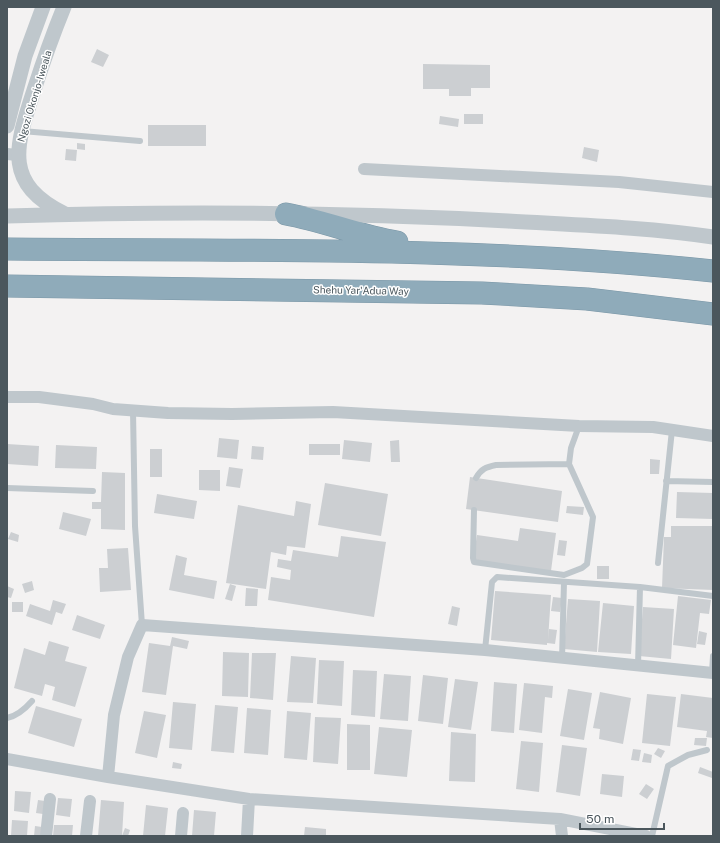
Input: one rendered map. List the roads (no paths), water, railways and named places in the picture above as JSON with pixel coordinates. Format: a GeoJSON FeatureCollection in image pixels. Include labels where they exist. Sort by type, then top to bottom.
{"type":"FeatureCollection","features":[{"type":"Feature","properties":{"kind":"highway"},"geometry":{"type":"LineString","coordinates":[[286,214],[319,220],[373,238],[463,255]]}},
{"type":"Feature","properties":{"kind":"highway"},"geometry":{"type":"LineString","coordinates":[[7,249],[373,252],[633,264],[713,271]]}},
{"type":"Feature","properties":{"kind":"highway","name":"Shehu Yar'Adua Way"},"geometry":{"type":"LineString","coordinates":[[7,286],[482,293],[587,299],[713,314]]}},
{"type":"Feature","properties":{"kind":"street"},"geometry":{"type":"LineString","coordinates":[[14,128],[25,56],[44,7]]}},
{"type":"Feature","properties":{"kind":"street","name":"Ngozi Okonjo-Iweala"},"geometry":{"type":"LineString","coordinates":[[64,7],[43,62],[14,128],[13,155],[23,178],[31,190],[42,201],[66,214]]}},
{"type":"Feature","properties":{"kind":"street"},"geometry":{"type":"LineString","coordinates":[[364,169],[619,182],[713,192]]}},
{"type":"Feature","properties":{"kind":"street"},"geometry":{"type":"LineString","coordinates":[[7,216],[66,214],[286,214],[451,218],[623,228],[713,237]]}},
{"type":"Feature","properties":{"kind":"street"},"geometry":{"type":"LineString","coordinates":[[7,397],[39,397],[93,404],[113,410],[232,414],[333,412],[579,426],[653,427],[713,436]]}},
{"type":"Feature","properties":{"kind":"street"},"geometry":{"type":"LineString","coordinates":[[108,777],[114,715],[128,657],[142,624],[485,650],[712,673]]}},
{"type":"Feature","properties":{"kind":"street"},"geometry":{"type":"LineString","coordinates":[[7,759],[108,777],[249,798],[560,819],[646,836]]}},
{"type":"Feature","properties":{"kind":"street"},"geometry":{"type":"LineString","coordinates":[[246,836],[249,798]]}},
{"type":"Feature","properties":{"kind":"street"},"geometry":{"type":"LineString","coordinates":[[46,836],[50,799]]}},
{"type":"Feature","properties":{"kind":"street"},"geometry":{"type":"LineString","coordinates":[[86,836],[90,801]]}},
{"type":"Feature","properties":{"kind":"street"},"geometry":{"type":"LineString","coordinates":[[181,836],[183,813]]}},
{"type":"Feature","properties":{"kind":"street"},"geometry":{"type":"LineString","coordinates":[[560,819],[562,836]]}},
{"type":"Feature","properties":{"kind":"lane"},"geometry":{"type":"LineString","coordinates":[[14,128],[140,141]]}},
{"type":"Feature","properties":{"kind":"lane"},"geometry":{"type":"LineString","coordinates":[[133,411],[135,526],[142,624]]}},
{"type":"Feature","properties":{"kind":"lane"},"geometry":{"type":"LineString","coordinates":[[474,510],[474,562],[481,565],[564,575],[582,568],[588,559],[593,517],[569,464],[571,448],[579,426]]}},
{"type":"Feature","properties":{"kind":"lane"},"geometry":{"type":"LineString","coordinates":[[658,563],[672,430]]}},
{"type":"Feature","properties":{"kind":"lane"},"geometry":{"type":"LineString","coordinates":[[476,478],[481,470],[486,467],[496,465],[569,464]]}},
{"type":"Feature","properties":{"kind":"lane"},"geometry":{"type":"LineString","coordinates":[[666,481],[713,482]]}},
{"type":"Feature","properties":{"kind":"lane"},"geometry":{"type":"LineString","coordinates":[[7,488],[93,491]]}},
{"type":"Feature","properties":{"kind":"lane"},"geometry":{"type":"LineString","coordinates":[[485,650],[492,582],[494,579],[501,577],[640,587],[713,596]]}},
{"type":"Feature","properties":{"kind":"lane"},"geometry":{"type":"LineString","coordinates":[[562,659],[564,582]]}},
{"type":"Feature","properties":{"kind":"lane"},"geometry":{"type":"LineString","coordinates":[[638,666],[640,587]]}},
{"type":"Feature","properties":{"kind":"lane"},"geometry":{"type":"LineString","coordinates":[[712,673],[713,656]]}},
{"type":"Feature","properties":{"kind":"lane"},"geometry":{"type":"LineString","coordinates":[[7,718],[17,714],[32,701]]}},
{"type":"Feature","properties":{"kind":"lane"},"geometry":{"type":"LineString","coordinates":[[652,836],[668,766],[688,754],[707,750]]}}]}
